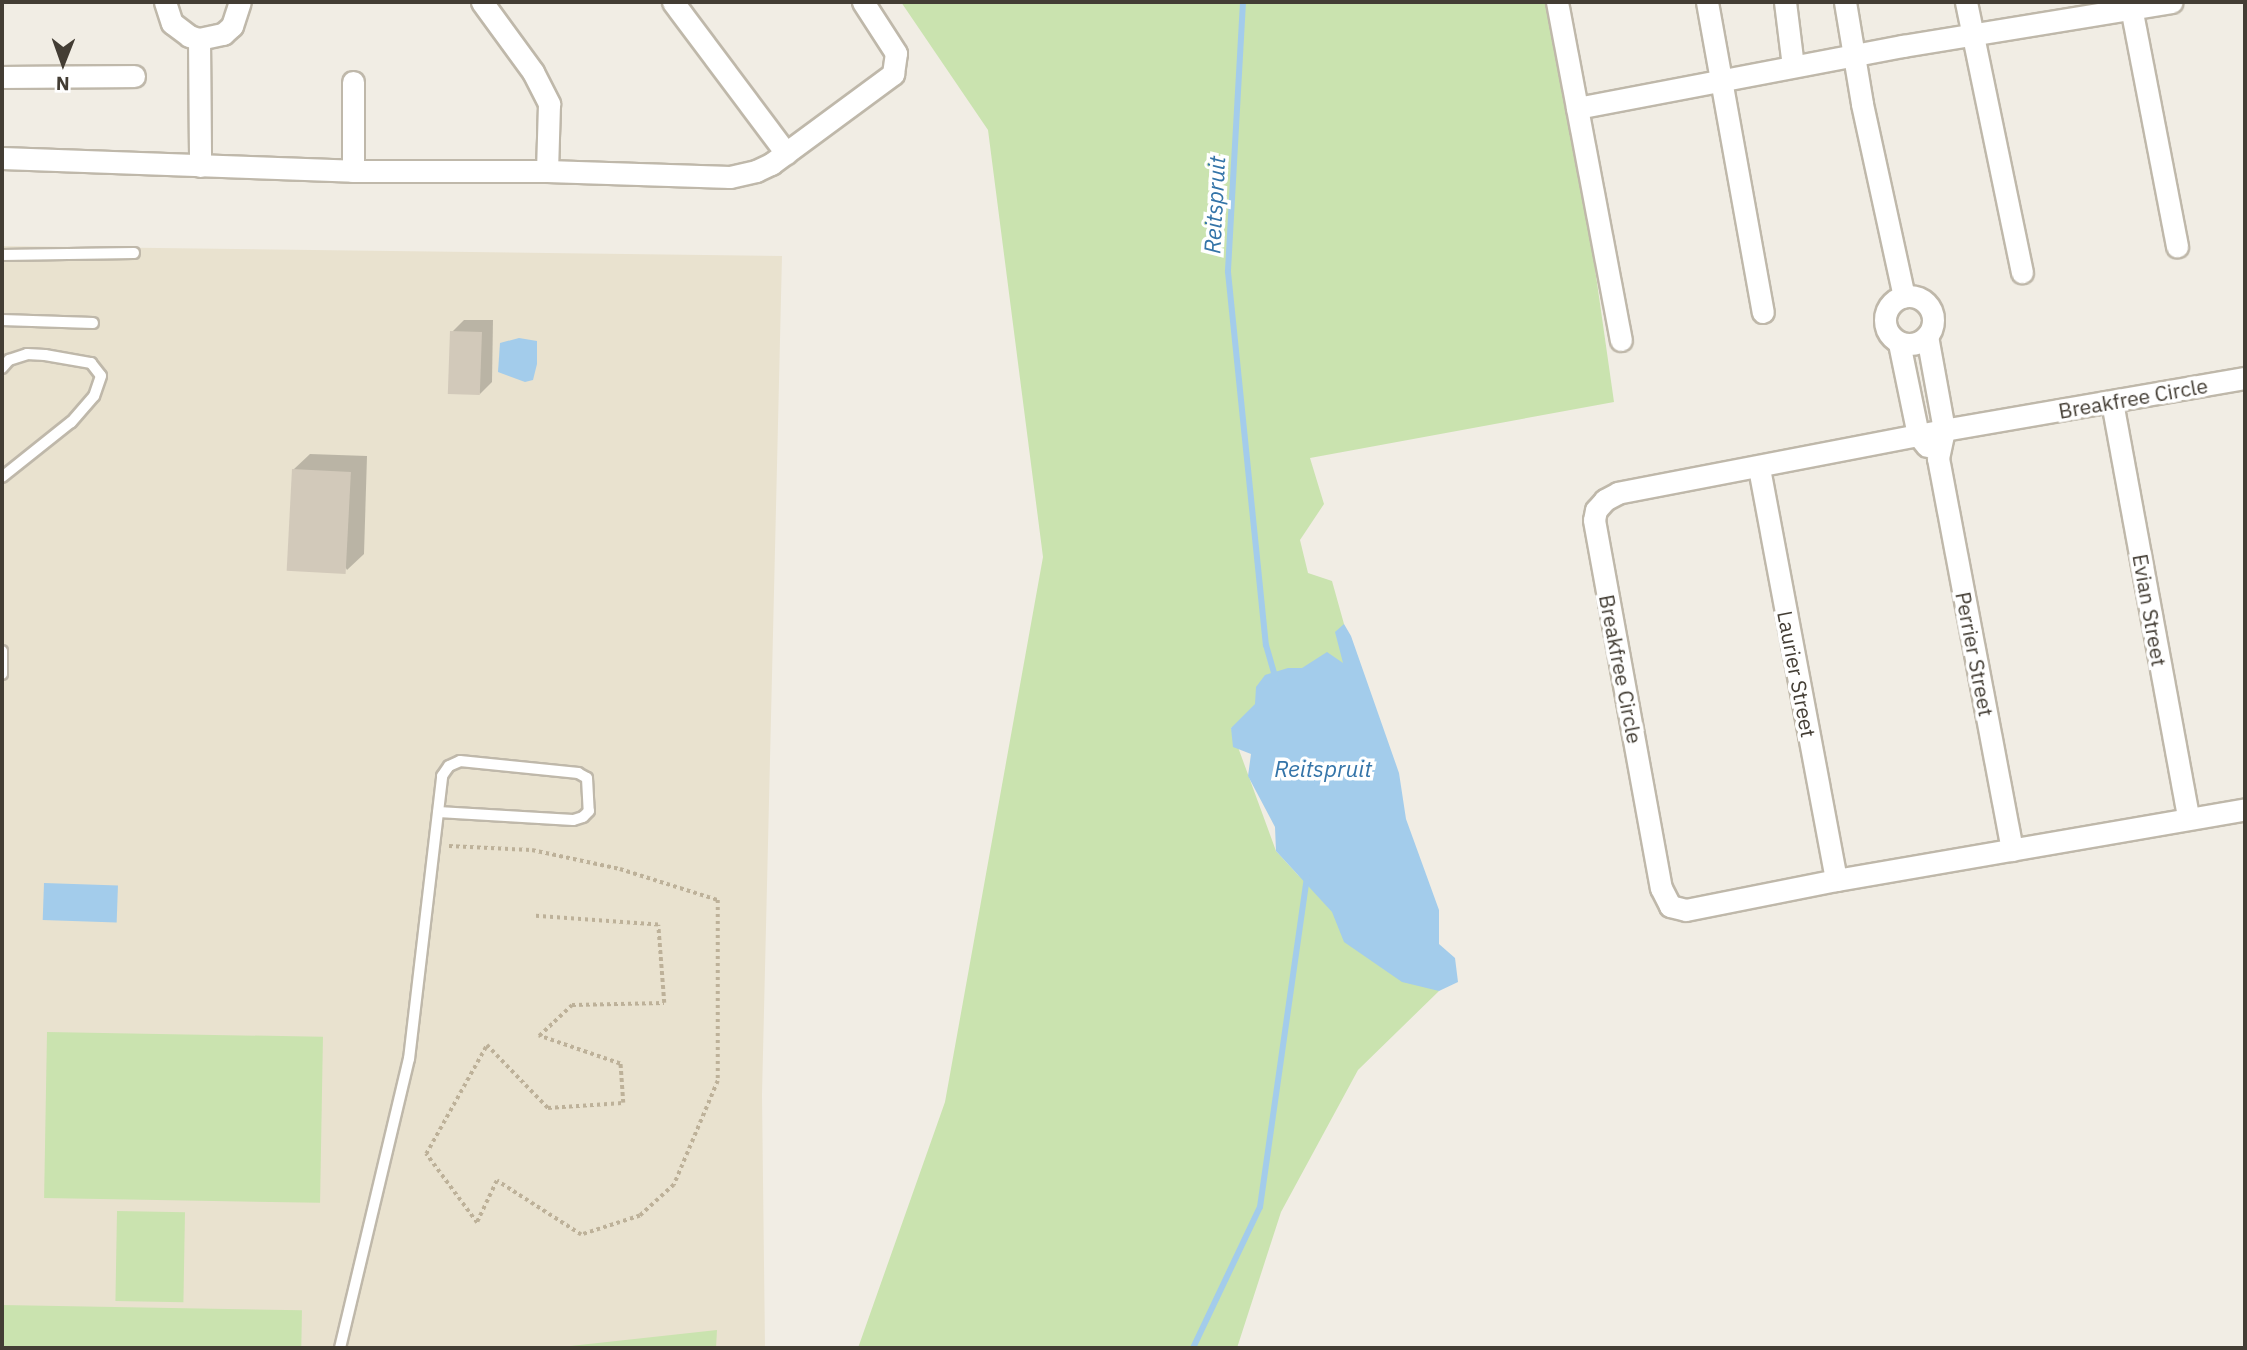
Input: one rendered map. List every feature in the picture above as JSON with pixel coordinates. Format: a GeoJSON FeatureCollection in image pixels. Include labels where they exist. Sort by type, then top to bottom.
{"type":"FeatureCollection","features":[{"type":"Feature","properties":{"kind":"street"},"geometry":{"type":"LineString","coordinates":[[165,2],[172,23],[179,31],[199,39],[223,34],[232,26],[240,2]]}},
{"type":"Feature","properties":{"kind":"street"},"geometry":{"type":"LineString","coordinates":[[482,2],[533,72],[549,104],[547,171]]}},
{"type":"Feature","properties":{"kind":"street"},"geometry":{"type":"LineString","coordinates":[[673,2],[786,153]]}},
{"type":"Feature","properties":{"kind":"street"},"geometry":{"type":"LineString","coordinates":[[2,158],[353,171],[547,171],[730,177],[756,172],[893,74],[897,52],[863,2]]}},
{"type":"Feature","properties":{"kind":"street"},"geometry":{"type":"LineString","coordinates":[[1557,2],[1621,340]]}},
{"type":"Feature","properties":{"kind":"street"},"geometry":{"type":"LineString","coordinates":[[1707,2],[1763,312]]}},
{"type":"Feature","properties":{"kind":"street"},"geometry":{"type":"LineString","coordinates":[[1785,2],[1793,66]]}},
{"type":"Feature","properties":{"kind":"street"},"geometry":{"type":"LineString","coordinates":[[1845,2],[1904,296]]}},
{"type":"Feature","properties":{"kind":"street"},"geometry":{"type":"LineString","coordinates":[[1966,2],[2022,272]]}},
{"type":"Feature","properties":{"kind":"street"},"geometry":{"type":"LineString","coordinates":[[1577,108],[2131,5],[2171,2]]}},
{"type":"Feature","properties":{"kind":"street"},"geometry":{"type":"LineString","coordinates":[[2131,5],[2178,247]]}},
{"type":"Feature","properties":{"kind":"street"},"geometry":{"type":"LineString","coordinates":[[199,39],[200,166]]}},
{"type":"Feature","properties":{"kind":"street"},"geometry":{"type":"LineString","coordinates":[[2,77],[134,76]]}},
{"type":"Feature","properties":{"kind":"street"},"geometry":{"type":"LineString","coordinates":[[353,82],[353,171]]}},
{"type":"Feature","properties":{"kind":"street"},"geometry":{"type":"LineString","coordinates":[[1899,343],[1914,344],[1927,337],[1933,322],[1928,305],[1913,296],[1904,296],[1891,304],[1884,318],[1888,333],[1899,343],[1918,435],[1938,458]]}},
{"type":"Feature","properties":{"kind":"street","name":"Perrier Street"},"geometry":{"type":"LineString","coordinates":[[1927,337],[1944,430],[1938,458],[2012,850]]}},
{"type":"Feature","properties":{"kind":"street","name":"Breakfree Circle"},"geometry":{"type":"LineString","coordinates":[[2245,378],[1944,430],[1759,468],[1618,493],[1605,500],[1596,510],[1595,529],[1658,874],[1670,906],[1686,910],[1836,880],[2245,809]]}},
{"type":"Feature","properties":{"kind":"street","name":"Evian Street"},"geometry":{"type":"LineString","coordinates":[[2112,402],[2189,817]]}},
{"type":"Feature","properties":{"kind":"street","name":"Laurier Street"},"geometry":{"type":"LineString","coordinates":[[1759,468],[1836,880]]}},
{"type":"Feature","properties":{"kind":"lane"},"geometry":{"type":"LineString","coordinates":[[2,255],[134,253]]}},
{"type":"Feature","properties":{"kind":"lane"},"geometry":{"type":"LineString","coordinates":[[2,320],[93,323]]}},
{"type":"Feature","properties":{"kind":"lane"},"geometry":{"type":"LineString","coordinates":[[2,368],[9,360],[27,354],[45,355],[91,363],[101,376],[94,396],[71,422],[2,477]]}},
{"type":"Feature","properties":{"kind":"lane"},"geometry":{"type":"LineString","coordinates":[[2,650],[2,674]]}},
{"type":"Feature","properties":{"kind":"lane"},"geometry":{"type":"LineString","coordinates":[[340,1348],[409,1059],[442,776],[449,766],[460,761],[578,773],[587,778],[589,811],[583,817],[573,820],[438,812]]}},
{"type":"Feature","properties":{"kind":"path"},"geometry":{"type":"LineString","coordinates":[[434,845],[532,850],[621,869],[718,900],[718,1081],[674,1185],[640,1216],[581,1235],[497,1181],[477,1223],[426,1154],[487,1045],[548,1108],[623,1103],[620,1063],[539,1036],[572,1004],[664,1003],[658,925],[531,916]]}},
{"type":"Feature","properties":{"kind":"shaded area"},"geometry":{"type":"Polygon","coordinates":[[[2,246],[782,256],[762,1095],[765,1348],[2,1348],[2,246]]]}},
{"type":"Feature","properties":{"kind":"green space","name":"Reitspruit"},"geometry":{"type":"Polygon","coordinates":[[[901,2],[1557,2],[1614,402],[1310,458],[1324,504],[1300,540],[1308,573],[1332,581],[1344,624],[1344,664],[1231,728],[1276,851],[1298,875],[1439,991],[1358,1070],[1281,1212],[1237,1348],[858,1348],[945,1102],[1043,557],[988,130],[901,2]]]}},
{"type":"Feature","properties":{"kind":"green space"},"geometry":{"type":"Polygon","coordinates":[[[47,1032],[323,1037],[320,1203],[44,1198],[47,1032]]]}},
{"type":"Feature","properties":{"kind":"green space"},"geometry":{"type":"Polygon","coordinates":[[[117,1211],[185,1212],[183,1302],[115,1301],[117,1211]]]}},
{"type":"Feature","properties":{"kind":"green space"},"geometry":{"type":"Polygon","coordinates":[[[2,1305],[302,1310],[301,1348],[2,1348],[2,1305]]]}},
{"type":"Feature","properties":{"kind":"green space"},"geometry":{"type":"Polygon","coordinates":[[[717,1330],[716,1348],[552,1348],[717,1330]]]}},
{"type":"Feature","properties":{"kind":"water"},"geometry":{"type":"Polygon","coordinates":[[[519,338],[537,341],[537,364],[533,380],[525,382],[498,372],[500,343],[519,338]]]}},
{"type":"Feature","properties":{"kind":"water","name":"Reitspruit"},"geometry":{"type":"Polygon","coordinates":[[[1344,624],[1351,636],[1399,773],[1406,819],[1439,910],[1439,944],[1455,958],[1458,982],[1439,991],[1402,982],[1344,942],[1332,912],[1276,851],[1275,827],[1248,776],[1251,754],[1233,747],[1231,728],[1255,704],[1256,687],[1265,675],[1288,668],[1302,668],[1327,652],[1343,663],[1335,632],[1344,624]]]}},
{"type":"Feature","properties":{"kind":"water"},"geometry":{"type":"Polygon","coordinates":[[[44,883],[118,886],[117,923],[43,920],[44,883]]]}},
{"type":"Feature","properties":{"kind":"building"},"geometry":{"type":"Polygon","coordinates":[[[450,331],[482,332],[480,395],[448,394],[450,331]]]}},
{"type":"Feature","properties":{"kind":"building"},"geometry":{"type":"Polygon","coordinates":[[[292,469],[351,472],[346,574],[287,571],[292,469]]]}},
{"type":"Feature","properties":{"kind":"waterway","name":"Reitspruit"},"geometry":{"type":"LineString","coordinates":[[1243,2],[1228,272],[1266,645],[1276,679]]}},
{"type":"Feature","properties":{"kind":"waterway","name":"Reitspruit"},"geometry":{"type":"LineString","coordinates":[[1193,1348],[1260,1207],[1307,876]]}}]}
